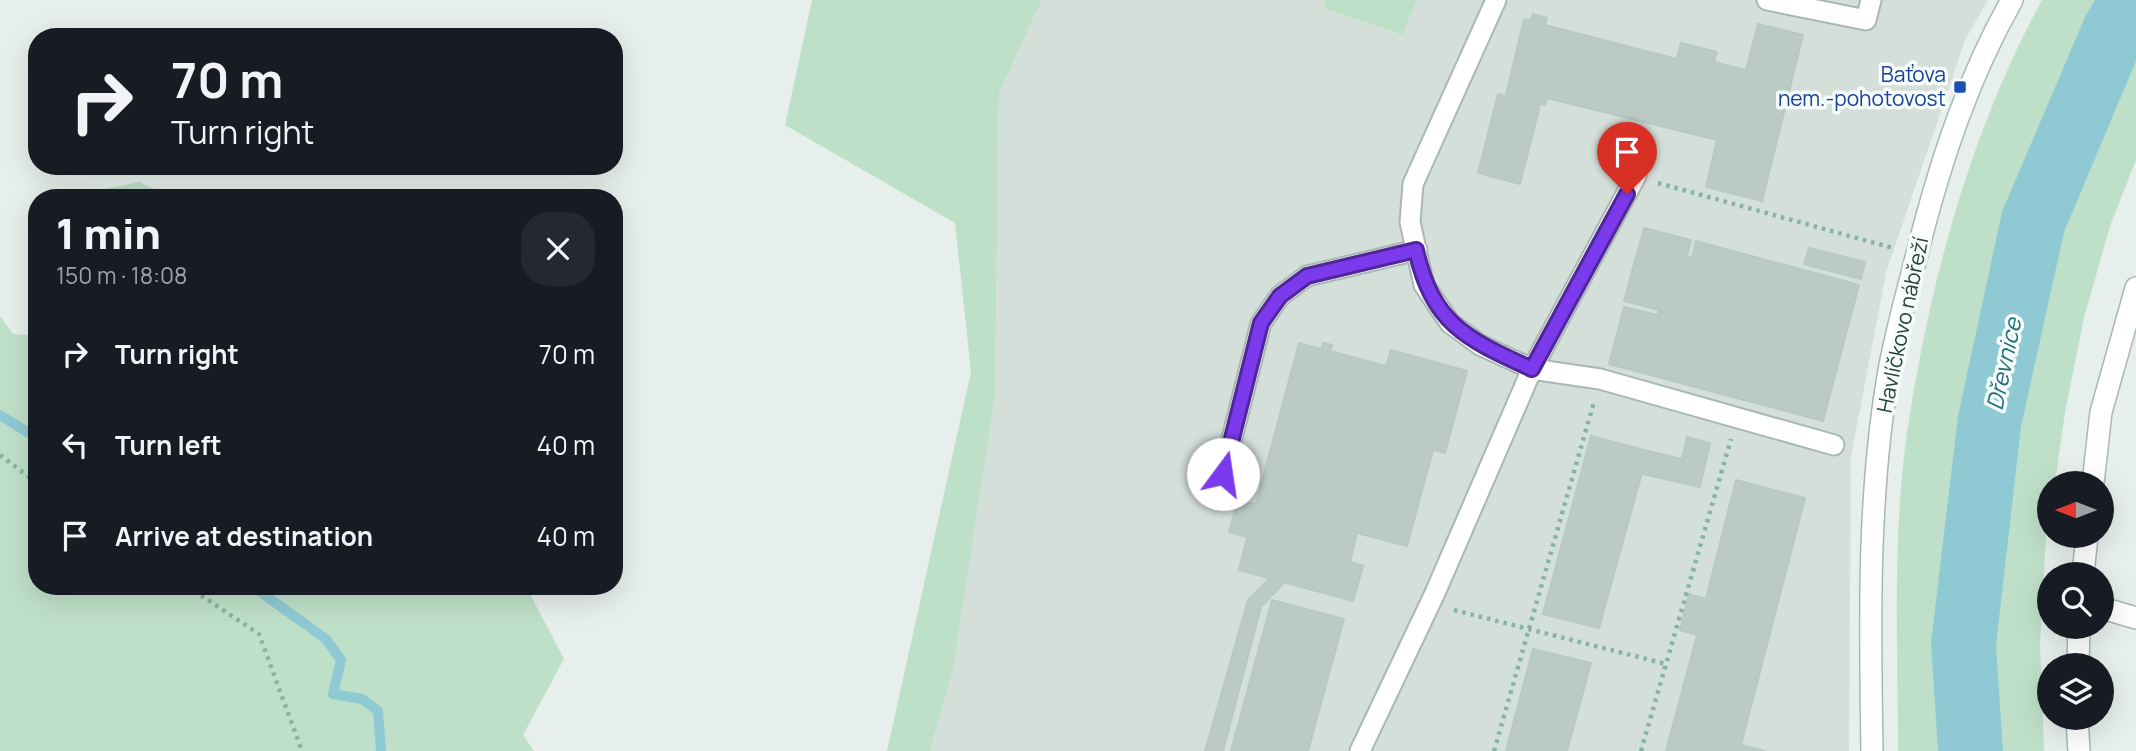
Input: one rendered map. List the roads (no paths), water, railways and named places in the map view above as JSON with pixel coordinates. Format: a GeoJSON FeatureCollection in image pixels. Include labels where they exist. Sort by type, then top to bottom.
{"type":"FeatureCollection","features":[{"type":"Feature","properties":{"kind":"street","name":"Havlíčkovo nábřeží"},"geometry":{"type":"LineString","coordinates":[[1872,751],[1870,609],[1877,458],[1890,364],[1942,157],[1986,46],[2012,0]]}},
{"type":"Feature","properties":{"kind":"street"},"geometry":{"type":"LineString","coordinates":[[2094,471],[2101,412],[2129,340],[2136,288]]}},
{"type":"Feature","properties":{"kind":"street"},"geometry":{"type":"LineString","coordinates":[[2114,612],[2136,618]]}},
{"type":"Feature","properties":{"kind":"street"},"geometry":{"type":"LineString","coordinates":[[2078,730],[2079,751]]}},
{"type":"Feature","properties":{"kind":"lane"},"geometry":{"type":"LineString","coordinates":[[1496,0],[1413,184],[1410,222],[1424,285],[1450,323],[1480,345],[1532,369],[1600,379],[1834,445]]}},
{"type":"Feature","properties":{"kind":"lane"},"geometry":{"type":"LineString","coordinates":[[1767,0],[1866,20],[1871,0]]}},
{"type":"Feature","properties":{"kind":"lane"},"geometry":{"type":"LineString","coordinates":[[1360,751],[1429,604],[1532,369],[1636,176]]}},
{"type":"Feature","properties":{"kind":"lane"},"geometry":{"type":"LineString","coordinates":[[1223,474],[1261,323],[1280,296],[1307,276],[1416,250]]}},
{"type":"Feature","properties":{"kind":"water","name":"Dřevnice"},"geometry":{"type":"Polygon","coordinates":[[[2095,0],[2136,0],[2136,61],[2064,232],[2021,427],[1996,645],[2003,751],[1938,751],[1931,643],[1958,416],[2002,212],[2085,17],[2095,0]]]}},
{"type":"Feature","properties":{"kind":"waterway"},"geometry":{"type":"LineString","coordinates":[[0,415],[28,432]]}},
{"type":"Feature","properties":{"kind":"waterway"},"geometry":{"type":"LineString","coordinates":[[265,595],[326,639],[341,660],[333,694],[362,699],[378,711],[381,751]]}},
{"type":"Feature","properties":{"kind":"place","name":"Baťova nem.-pohotovost"},"geometry":{"type":"Point","coordinates":[1960,87]}}]}
